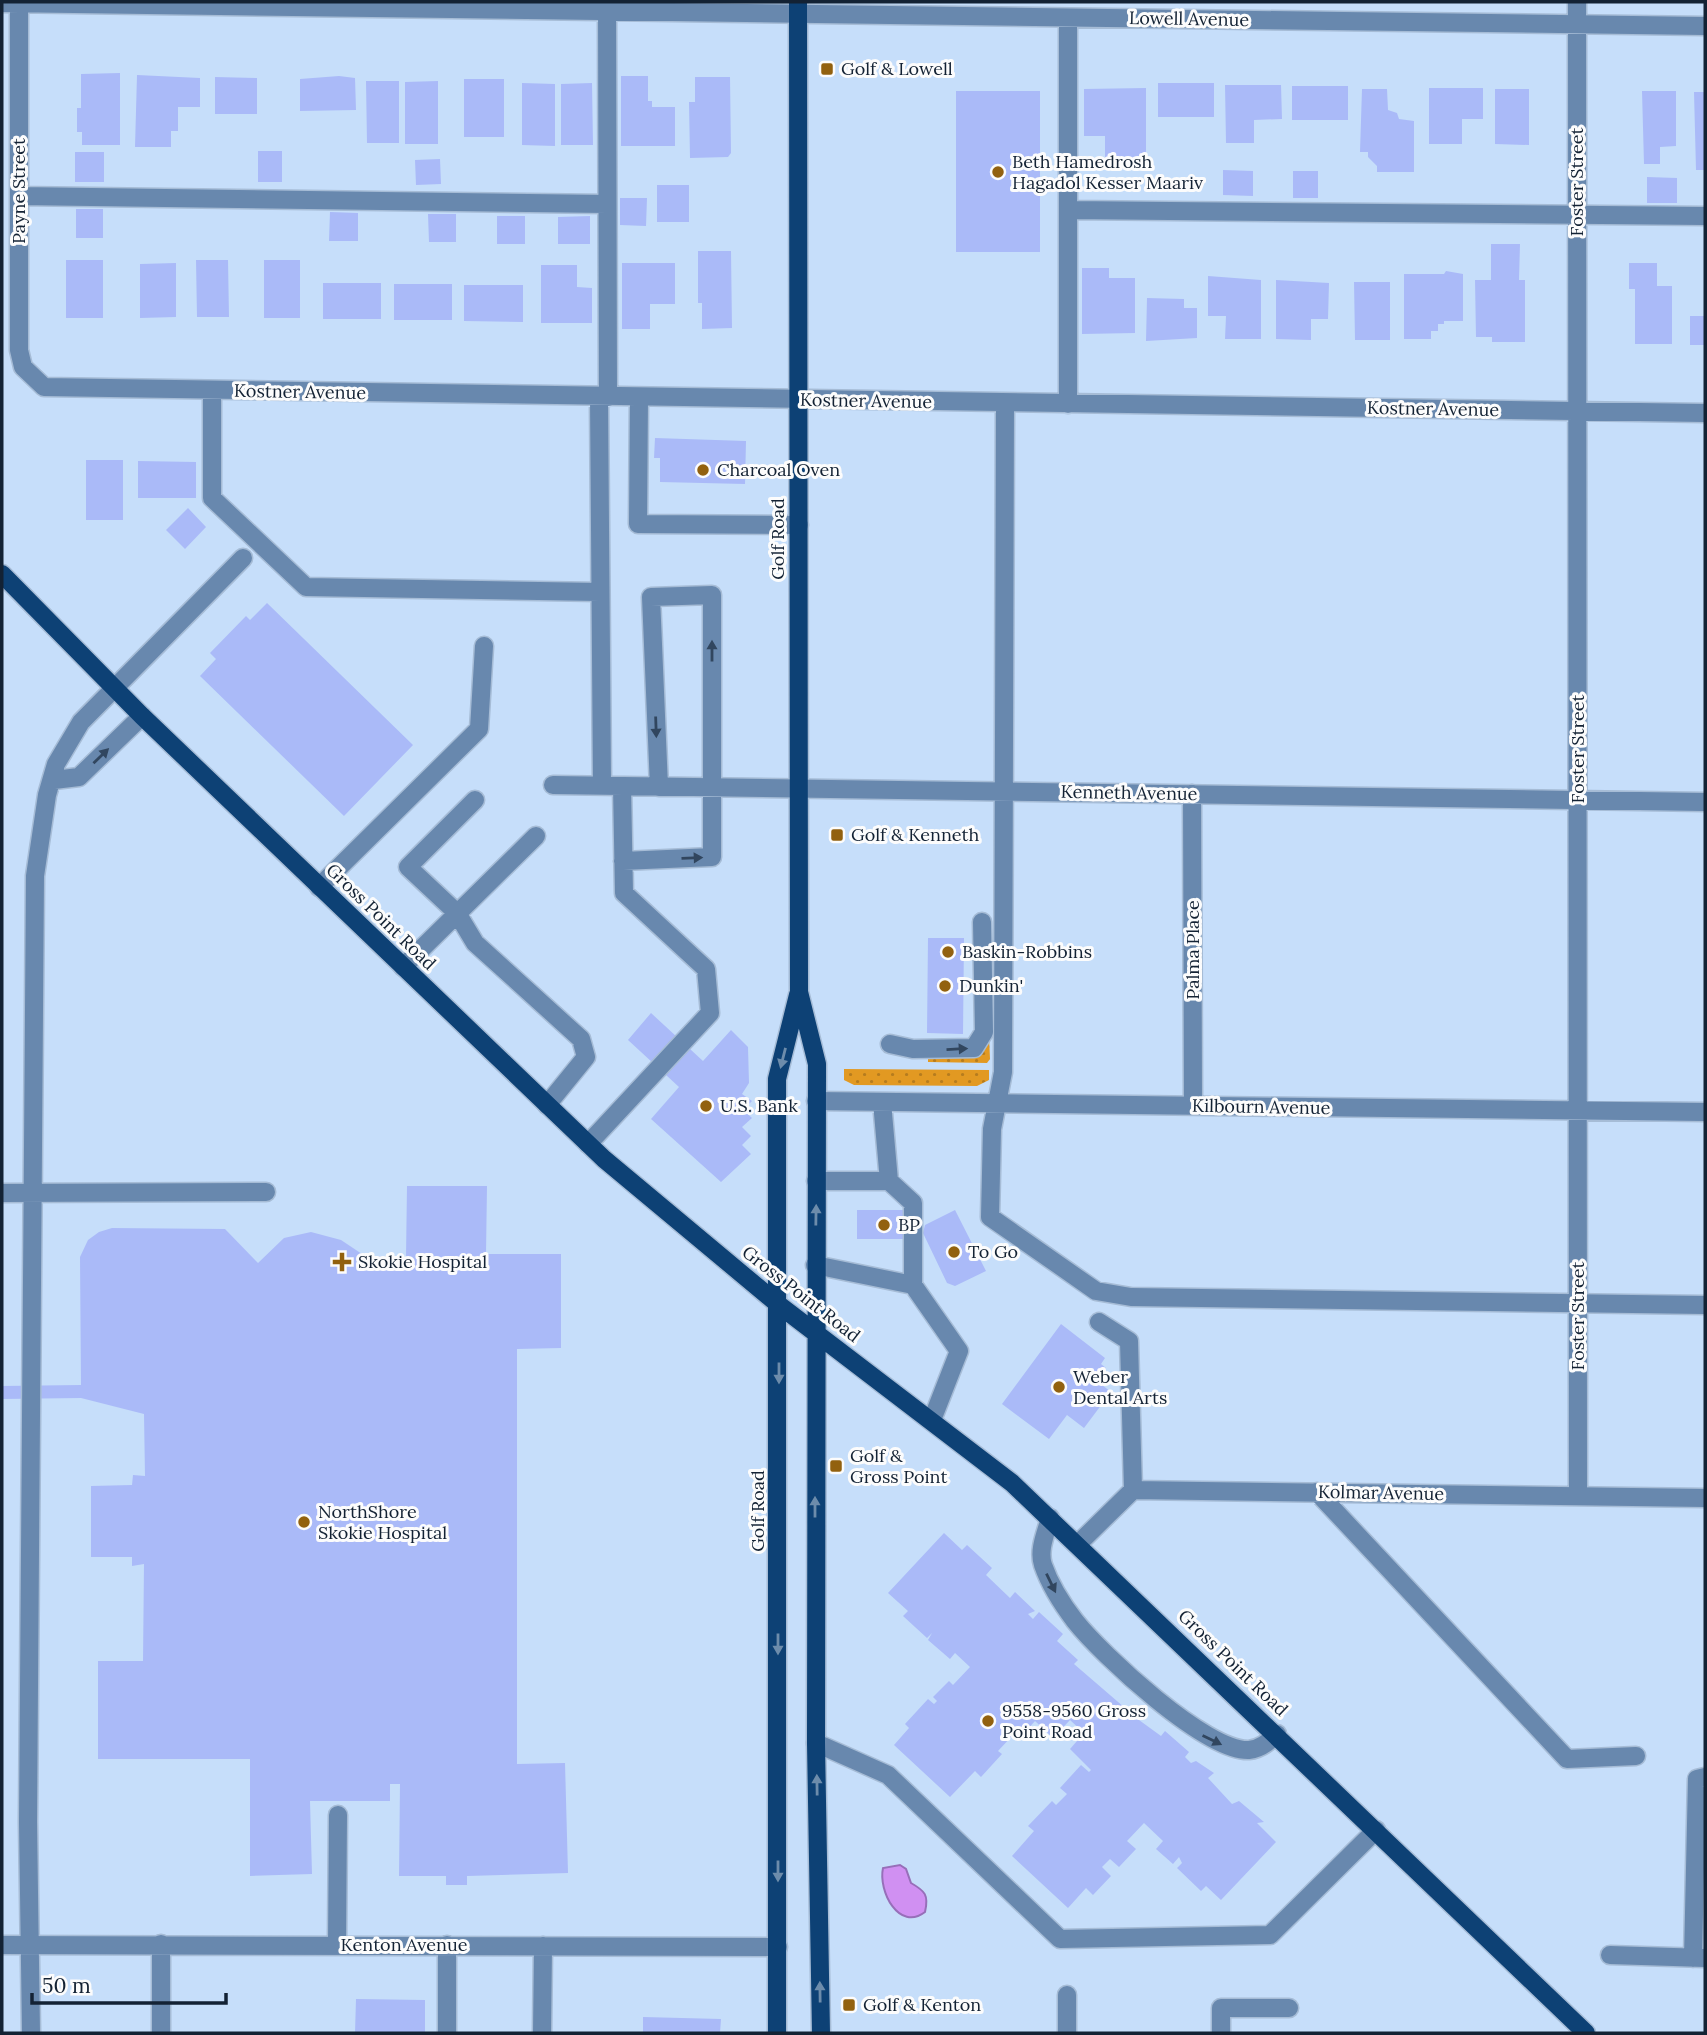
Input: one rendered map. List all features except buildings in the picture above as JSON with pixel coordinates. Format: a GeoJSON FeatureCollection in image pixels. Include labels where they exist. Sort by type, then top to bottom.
{"type":"FeatureCollection","features":[{"type":"Feature","properties":{"kind":"main road","name":"Golf Road"},"geometry":{"type":"LineString","coordinates":[[798,8],[799,992],[817,1064],[816,1743],[821,2033]]}},
{"type":"Feature","properties":{"kind":"main road","name":"Gross Point Road"},"geometry":{"type":"LineString","coordinates":[[2,574],[142,716],[588,1143],[779,1305],[1012,1483],[1586,2033]]}},
{"type":"Feature","properties":{"kind":"main road","name":"Golf Road"},"geometry":{"type":"LineString","coordinates":[[777,2033],[777,1079],[799,992]]}},
{"type":"Feature","properties":{"kind":"street","name":"Foster Street"},"geometry":{"type":"LineString","coordinates":[[1577,2],[1578,1496]]}},
{"type":"Feature","properties":{"kind":"street","name":"Lowell Avenue"},"geometry":{"type":"LineString","coordinates":[[13,3],[798,8],[1068,18],[1705,26]]}},
{"type":"Feature","properties":{"kind":"street","name":"Payne Street"},"geometry":{"type":"LineString","coordinates":[[13,3],[19,196],[19,350],[23,367],[31,377]]}},
{"type":"Feature","properties":{"kind":"street"},"geometry":{"type":"LineString","coordinates":[[602,786],[600,592],[607,204],[607,6]]}},
{"type":"Feature","properties":{"kind":"street"},"geometry":{"type":"LineString","coordinates":[[1068,18],[1068,404]]}},
{"type":"Feature","properties":{"kind":"street"},"geometry":{"type":"LineString","coordinates":[[19,196],[607,204]]}},
{"type":"Feature","properties":{"kind":"street"},"geometry":{"type":"LineString","coordinates":[[1069,210],[1705,216]]}},
{"type":"Feature","properties":{"kind":"street","name":"Kostner Avenue"},"geometry":{"type":"LineString","coordinates":[[31,377],[44,387],[61,388],[1705,413]]}},
{"type":"Feature","properties":{"kind":"street"},"geometry":{"type":"LineString","coordinates":[[212,391],[212,498],[306,587],[600,592]]}},
{"type":"Feature","properties":{"kind":"street"},"geometry":{"type":"LineString","coordinates":[[639,397],[638,524],[799,525]]}},
{"type":"Feature","properties":{"kind":"street"},"geometry":{"type":"LineString","coordinates":[[1005,403],[1001,791],[1003,1072],[995,1104],[990,1217],[1096,1291],[1131,1297],[1705,1305]]}},
{"type":"Feature","properties":{"kind":"street"},"geometry":{"type":"LineString","coordinates":[[31,2033],[29,1944],[32,1194],[36,876],[47,794],[54,780],[56,764],[81,722],[243,558]]}},
{"type":"Feature","properties":{"kind":"street"},"geometry":{"type":"LineString","coordinates":[[624,861],[712,858],[712,595],[651,597],[659,786]]}},
{"type":"Feature","properties":{"kind":"street"},"geometry":{"type":"LineString","coordinates":[[319,887],[479,729],[484,646]]}},
{"type":"Feature","properties":{"kind":"street"},"geometry":{"type":"LineString","coordinates":[[54,780],[79,777],[142,716]]}},
{"type":"Feature","properties":{"kind":"street","name":"Kenneth Avenue"},"geometry":{"type":"LineString","coordinates":[[553,785],[1705,802]]}},
{"type":"Feature","properties":{"kind":"street"},"geometry":{"type":"LineString","coordinates":[[588,1143],[710,1013],[706,969],[624,893],[622,786]]}},
{"type":"Feature","properties":{"kind":"street","name":"Palma Place"},"geometry":{"type":"LineString","coordinates":[[1192,794],[1193,1106]]}},
{"type":"Feature","properties":{"kind":"street"},"geometry":{"type":"LineString","coordinates":[[475,800],[408,867],[457,913],[475,943],[581,1038],[586,1056],[547,1105]]}},
{"type":"Feature","properties":{"kind":"street"},"geometry":{"type":"LineString","coordinates":[[403,967],[536,836]]}},
{"type":"Feature","properties":{"kind":"street"},"geometry":{"type":"LineString","coordinates":[[890,1044],[913,1049],[974,1048],[984,1032],[982,922]]}},
{"type":"Feature","properties":{"kind":"street","name":"Kilbourn Avenue"},"geometry":{"type":"LineString","coordinates":[[816,1101],[1705,1112]]}},
{"type":"Feature","properties":{"kind":"street"},"geometry":{"type":"LineString","coordinates":[[882,1102],[889,1181],[913,1203],[913,1285],[959,1351],[932,1420]]}},
{"type":"Feature","properties":{"kind":"street"},"geometry":{"type":"LineString","coordinates":[[816,1181],[889,1181]]}},
{"type":"Feature","properties":{"kind":"street"},"geometry":{"type":"LineString","coordinates":[[2,1193],[266,1192]]}},
{"type":"Feature","properties":{"kind":"street"},"geometry":{"type":"LineString","coordinates":[[815,1265],[913,1285]]}},
{"type":"Feature","properties":{"kind":"street"},"geometry":{"type":"LineString","coordinates":[[1078,1544],[1133,1490],[1129,1341],[1099,1322]]}},
{"type":"Feature","properties":{"kind":"street","name":"Kolmar Avenue"},"geometry":{"type":"LineString","coordinates":[[1133,1490],[1705,1498]]}},
{"type":"Feature","properties":{"kind":"street"},"geometry":{"type":"LineString","coordinates":[[1317,1492],[1567,1759],[1636,1756]]}},
{"type":"Feature","properties":{"kind":"street"},"geometry":{"type":"LineString","coordinates":[[1050,1518],[1040,1553],[1058,1596],[1077,1623],[1138,1682],[1191,1727],[1222,1745],[1248,1750],[1258,1748],[1276,1734]]}},
{"type":"Feature","properties":{"kind":"street"},"geometry":{"type":"LineString","coordinates":[[816,1743],[888,1775],[1060,1939],[1270,1935],[1376,1830]]}},
{"type":"Feature","properties":{"kind":"street"},"geometry":{"type":"LineString","coordinates":[[1610,1955],[1699,1958],[1697,1779],[1705,1777]]}},
{"type":"Feature","properties":{"kind":"street"},"geometry":{"type":"LineString","coordinates":[[337,1945],[338,1815]]}},
{"type":"Feature","properties":{"kind":"street"},"geometry":{"type":"LineString","coordinates":[[161,1944],[161,2033]]}},
{"type":"Feature","properties":{"kind":"street","name":"Kenton Avenue"},"geometry":{"type":"LineString","coordinates":[[2,1945],[778,1947]]}},
{"type":"Feature","properties":{"kind":"street"},"geometry":{"type":"LineString","coordinates":[[447,1945],[447,2033]]}},
{"type":"Feature","properties":{"kind":"street"},"geometry":{"type":"LineString","coordinates":[[542,2033],[543,1946]]}},
{"type":"Feature","properties":{"kind":"street"},"geometry":{"type":"LineString","coordinates":[[1067,1995],[1067,2033]]}},
{"type":"Feature","properties":{"kind":"street"},"geometry":{"type":"LineString","coordinates":[[1220,2033],[1220,2008],[1289,2008]]}},
{"type":"Feature","properties":{"kind":"shaded area"},"geometry":{"type":"Polygon","coordinates":[[[989,1037],[990,1059],[987,1063],[928,1062],[928,1054],[989,1037]]]}},
{"type":"Feature","properties":{"kind":"shaded area"},"geometry":{"type":"Polygon","coordinates":[[[844,1069],[989,1070],[989,1080],[977,1086],[854,1085],[844,1080],[844,1069]]]}},
{"type":"Feature","properties":{"kind":"shaded area"},"geometry":{"type":"Polygon","coordinates":[[[900,1865],[906,1869],[911,1883],[923,1891],[926,1897],[925,1912],[916,1917],[899,1913],[887,1897],[882,1877],[883,1868],[900,1865]]]}},
{"type":"Feature","properties":{"kind":"place","name":"Golf & Lowell"},"geometry":{"type":"Point","coordinates":[827,69]}},
{"type":"Feature","properties":{"kind":"place","name":"Beth Hamedrosh Hagadol Kesser Maariv"},"geometry":{"type":"Point","coordinates":[998,172]}},
{"type":"Feature","properties":{"kind":"place","name":"Charcoal Oven"},"geometry":{"type":"Point","coordinates":[703,470]}},
{"type":"Feature","properties":{"kind":"place","name":"Golf & Kenneth"},"geometry":{"type":"Point","coordinates":[837,835]}},
{"type":"Feature","properties":{"kind":"place","name":"Baskin-Robbins"},"geometry":{"type":"Point","coordinates":[948,952]}},
{"type":"Feature","properties":{"kind":"place","name":"Dunkin'"},"geometry":{"type":"Point","coordinates":[945,986]}},
{"type":"Feature","properties":{"kind":"place","name":"U.S. Bank"},"geometry":{"type":"Point","coordinates":[706,1106]}},
{"type":"Feature","properties":{"kind":"place","name":"BP"},"geometry":{"type":"Point","coordinates":[884,1225]}},
{"type":"Feature","properties":{"kind":"place","name":"To Go"},"geometry":{"type":"Point","coordinates":[954,1252]}},
{"type":"Feature","properties":{"kind":"place","name":"Skokie Hospital"},"geometry":{"type":"Point","coordinates":[342,1262]}},
{"type":"Feature","properties":{"kind":"place","name":"Weber Dental Arts"},"geometry":{"type":"Point","coordinates":[1059,1387]}},
{"type":"Feature","properties":{"kind":"place","name":"Golf & Gross Point"},"geometry":{"type":"Point","coordinates":[836,1466]}},
{"type":"Feature","properties":{"kind":"place","name":"NorthShore Skokie Hospital"},"geometry":{"type":"Point","coordinates":[304,1522]}},
{"type":"Feature","properties":{"kind":"place","name":"9558-9560 Gross Point Road"},"geometry":{"type":"Point","coordinates":[988,1721]}},
{"type":"Feature","properties":{"kind":"place","name":"Golf & Kenton"},"geometry":{"type":"Point","coordinates":[849,2005]}}]}
